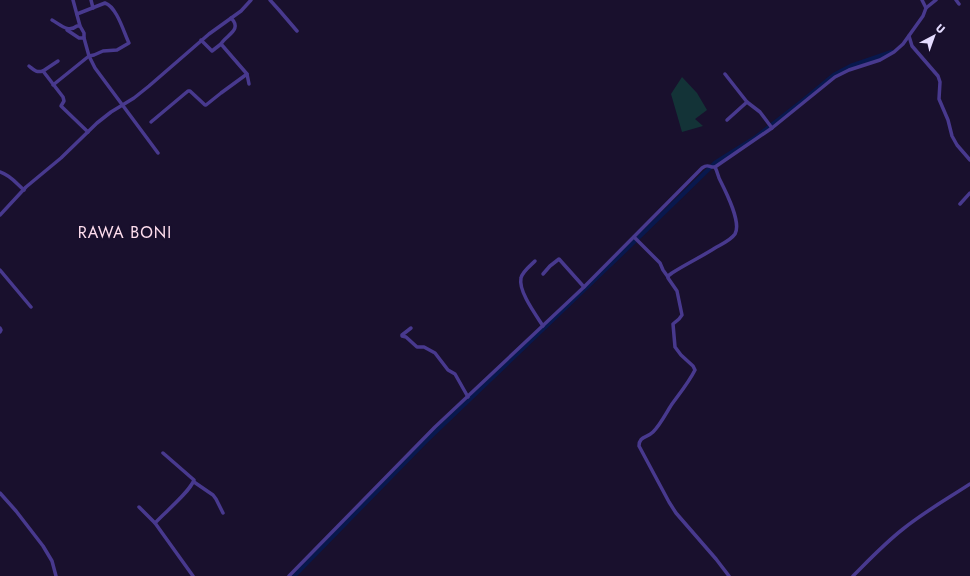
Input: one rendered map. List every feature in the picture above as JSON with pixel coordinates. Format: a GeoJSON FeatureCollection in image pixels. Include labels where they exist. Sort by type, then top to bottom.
{"type":"FeatureCollection","features":[{"type":"Feature","properties":{"kind":"street"},"geometry":{"type":"LineString","coordinates":[[73,0],[80,26],[84,33],[89,56],[95,68],[158,153]]}},
{"type":"Feature","properties":{"kind":"street"},"geometry":{"type":"LineString","coordinates":[[91,0],[93,8]]}},
{"type":"Feature","properties":{"kind":"street"},"geometry":{"type":"LineString","coordinates":[[0,215],[24,190],[97,123],[121,105],[134,98],[202,40],[241,11],[251,0]]}},
{"type":"Feature","properties":{"kind":"street"},"geometry":{"type":"LineString","coordinates":[[270,0],[297,31]]}},
{"type":"Feature","properties":{"kind":"street"},"geometry":{"type":"LineString","coordinates":[[922,0],[926,8]]}},
{"type":"Feature","properties":{"kind":"street"},"geometry":{"type":"LineString","coordinates":[[289,576],[435,427],[636,239],[702,168],[712,166],[771,127],[835,77],[849,70],[880,60],[894,52],[909,36],[923,16],[926,8],[936,0]]}},
{"type":"Feature","properties":{"kind":"street"},"geometry":{"type":"LineString","coordinates":[[956,0],[958,4]]}},
{"type":"Feature","properties":{"kind":"street"},"geometry":{"type":"LineString","coordinates":[[54,85],[89,56],[103,51],[117,50],[129,44],[117,17],[110,6],[105,3],[77,14]]}},
{"type":"Feature","properties":{"kind":"street"},"geometry":{"type":"LineString","coordinates":[[202,40],[212,51],[233,32],[235,22],[232,18]]}},
{"type":"Feature","properties":{"kind":"street"},"geometry":{"type":"LineString","coordinates":[[52,20],[79,38],[84,38]]}},
{"type":"Feature","properties":{"kind":"street"},"geometry":{"type":"LineString","coordinates":[[67,29],[80,26]]}},
{"type":"Feature","properties":{"kind":"street"},"geometry":{"type":"LineString","coordinates":[[909,36],[912,46],[938,76],[940,82],[939,99],[948,120],[952,136],[957,145],[970,160]]}},
{"type":"Feature","properties":{"kind":"street"},"geometry":{"type":"LineString","coordinates":[[221,44],[247,74],[249,84]]}},
{"type":"Feature","properties":{"kind":"street"},"geometry":{"type":"LineString","coordinates":[[29,66],[35,71],[39,72],[58,61]]}},
{"type":"Feature","properties":{"kind":"street"},"geometry":{"type":"LineString","coordinates":[[43,71],[63,97],[64,101],[61,106],[88,132]]}},
{"type":"Feature","properties":{"kind":"street"},"geometry":{"type":"LineString","coordinates":[[151,122],[188,91],[190,91],[206,105],[221,92],[247,74]]}},
{"type":"Feature","properties":{"kind":"street"},"geometry":{"type":"LineString","coordinates":[[725,74],[747,102],[760,112],[771,127]]}},
{"type":"Feature","properties":{"kind":"street"},"geometry":{"type":"LineString","coordinates":[[727,120],[747,102]]}},
{"type":"Feature","properties":{"kind":"street"},"geometry":{"type":"LineString","coordinates":[[668,277],[672,273],[735,235],[737,226],[732,206],[718,175],[712,166]]}},
{"type":"Feature","properties":{"kind":"street"},"geometry":{"type":"LineString","coordinates":[[0,172],[12,178],[24,190]]}},
{"type":"Feature","properties":{"kind":"street"},"geometry":{"type":"LineString","coordinates":[[960,204],[970,193]]}},
{"type":"Feature","properties":{"kind":"street"},"geometry":{"type":"LineString","coordinates":[[636,239],[660,263],[677,291],[682,315],[680,319],[672,325],[675,347],[695,370],[661,422],[651,434],[641,439],[639,446],[676,513],[729,576]]}},
{"type":"Feature","properties":{"kind":"street"},"geometry":{"type":"LineString","coordinates":[[543,274],[559,259],[584,287]]}},
{"type":"Feature","properties":{"kind":"street"},"geometry":{"type":"LineString","coordinates":[[535,261],[521,277],[521,284],[525,297],[543,326]]}},
{"type":"Feature","properties":{"kind":"street"},"geometry":{"type":"LineString","coordinates":[[0,270],[32,308]]}},
{"type":"Feature","properties":{"kind":"street"},"geometry":{"type":"LineString","coordinates":[[0,328],[2,330],[0,332]]}},
{"type":"Feature","properties":{"kind":"street"},"geometry":{"type":"LineString","coordinates":[[411,328],[402,336],[406,336],[417,347],[424,347],[435,353],[448,370],[455,374],[468,397]]}},
{"type":"Feature","properties":{"kind":"street"},"geometry":{"type":"LineString","coordinates":[[163,453],[193,478],[194,482],[213,495],[223,513]]}},
{"type":"Feature","properties":{"kind":"street"},"geometry":{"type":"LineString","coordinates":[[155,523],[184,495],[194,482]]}},
{"type":"Feature","properties":{"kind":"street"},"geometry":{"type":"LineString","coordinates":[[853,576],[902,529],[970,484]]}},
{"type":"Feature","properties":{"kind":"street"},"geometry":{"type":"LineString","coordinates":[[0,493],[43,546],[52,561],[56,575],[50,576]]}},
{"type":"Feature","properties":{"kind":"street"},"geometry":{"type":"LineString","coordinates":[[140,507],[155,523],[194,576]]}},
{"type":"Feature","properties":{"kind":"green space"},"geometry":{"type":"Polygon","coordinates":[[[682,77],[697,93],[707,110],[695,119],[703,126],[682,132],[671,94],[682,77]]]}},
{"type":"Feature","properties":{"kind":"waterway"},"geometry":{"type":"LineString","coordinates":[[294,576],[425,442],[715,163],[755,138],[834,75],[851,66],[892,52]]}},
{"type":"Feature","properties":{"kind":"district","name":"RAWA BONI"},"geometry":{"type":"Point","coordinates":[125,232]}}]}
